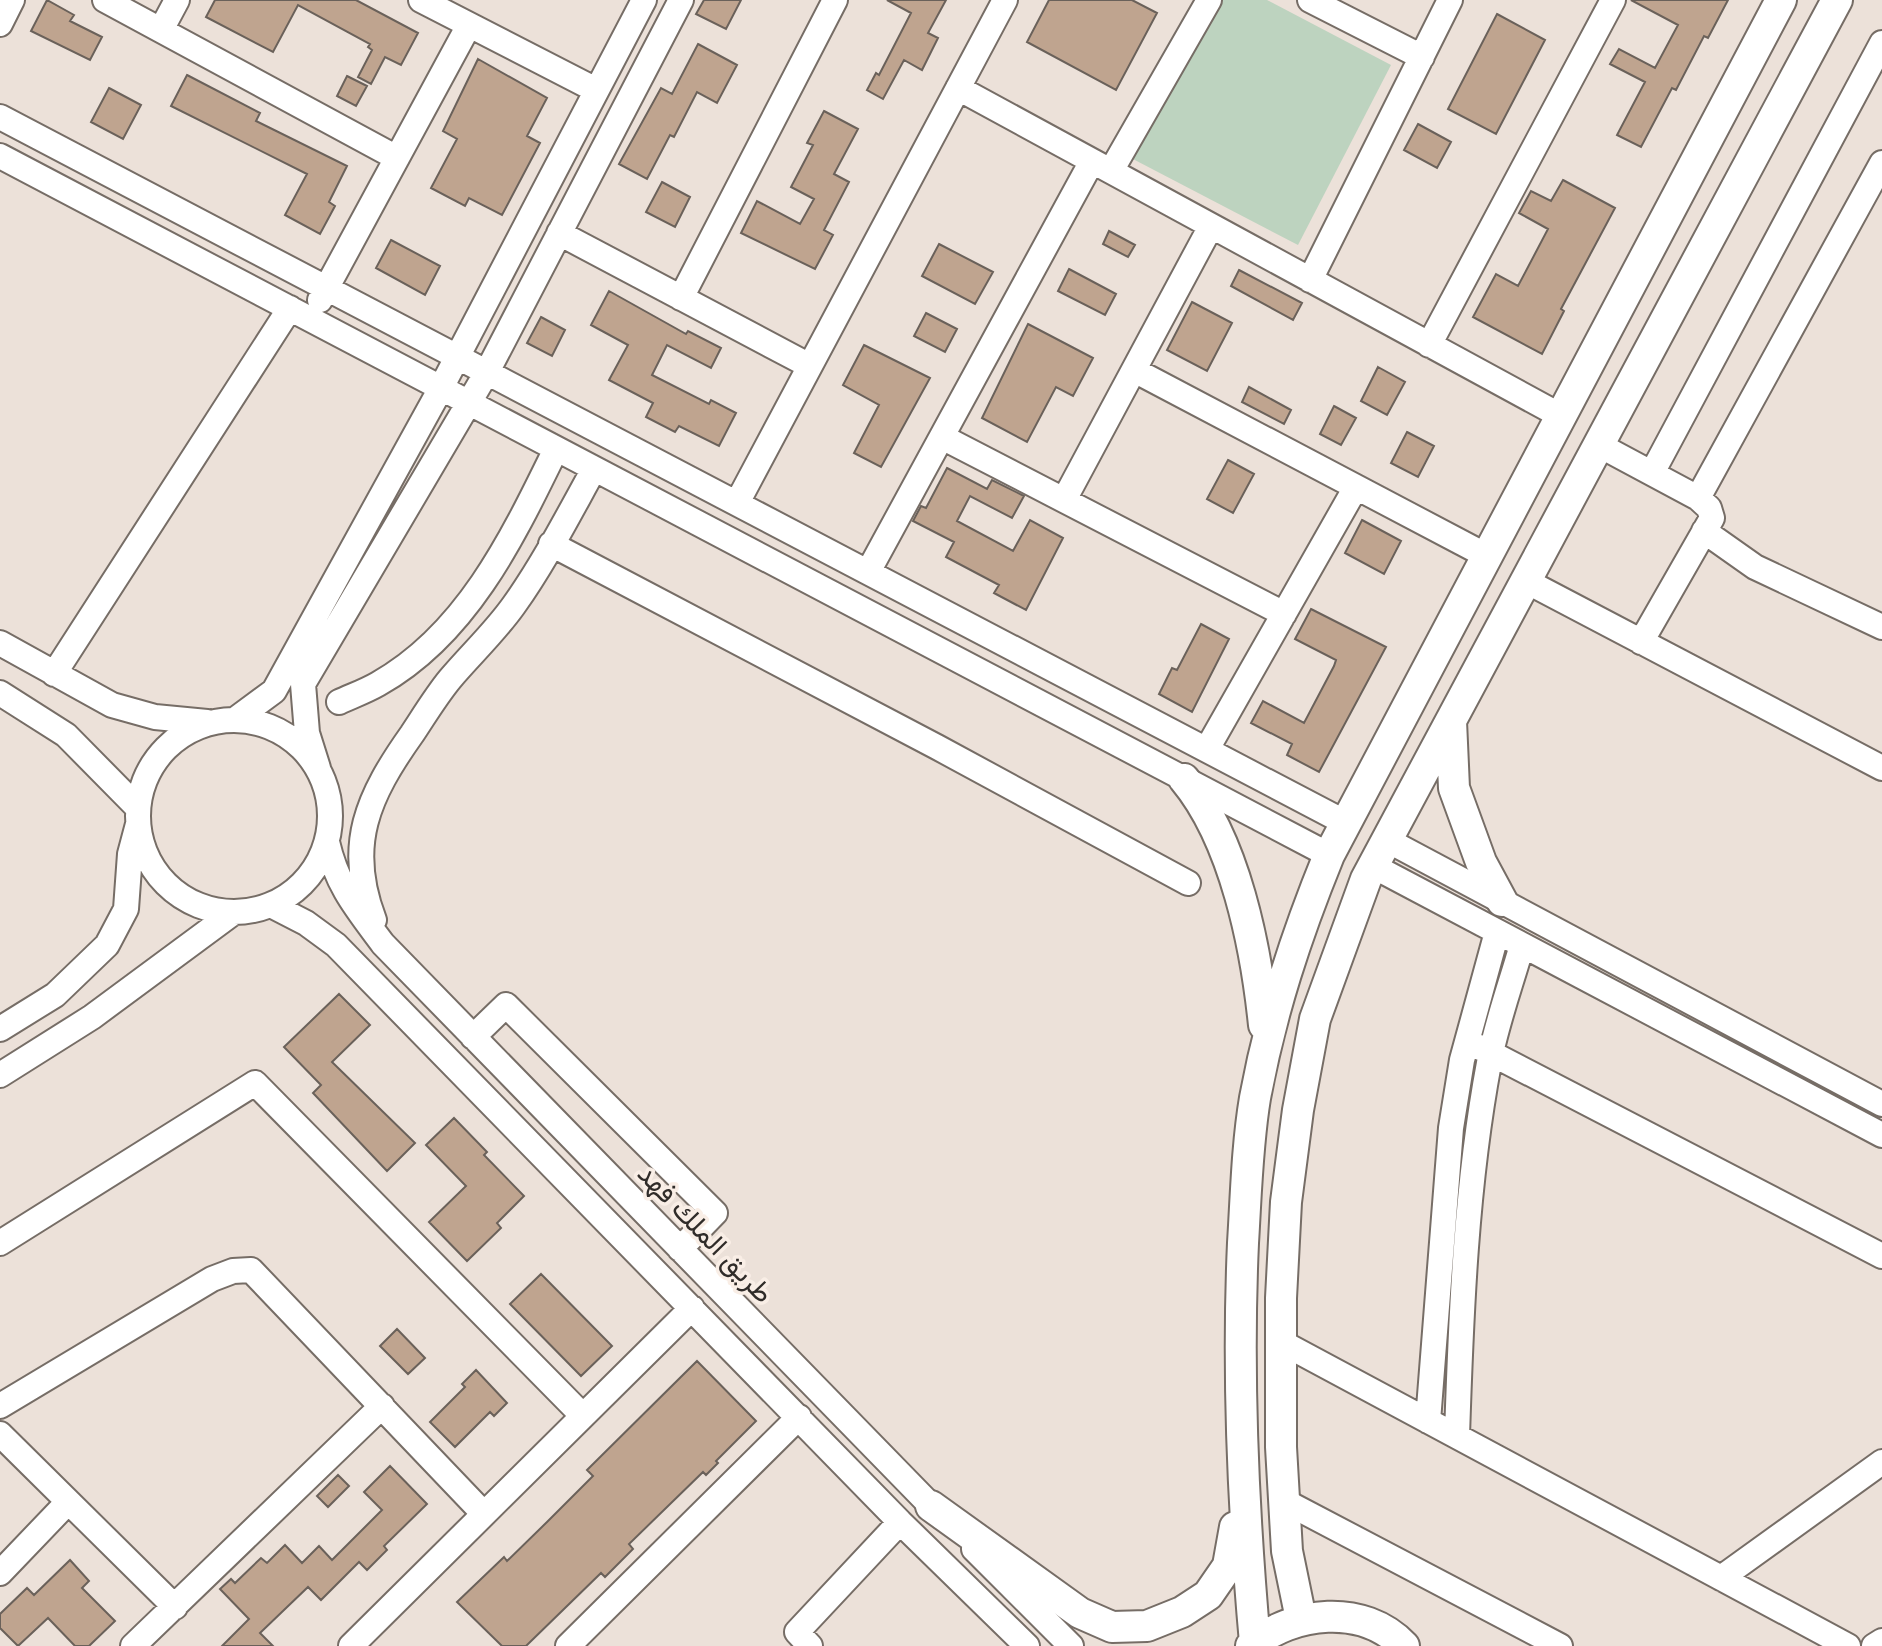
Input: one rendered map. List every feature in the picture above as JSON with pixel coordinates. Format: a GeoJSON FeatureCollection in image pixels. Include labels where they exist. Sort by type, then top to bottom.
{"type":"FeatureCollection","features":[{"type":"Feature","properties":{"kind":"main road"},"geometry":{"type":"LineString","coordinates":[[1253,1644],[1243,1486],[1241,1295],[1245,1205],[1255,1100],[1273,1012],[1296,937],[1329,855],[1781,0]]}},
{"type":"Feature","properties":{"kind":"main road"},"geometry":{"type":"LineString","coordinates":[[1301,1619],[1287,1551],[1281,1447],[1281,1342],[1286,1202],[1315,1019],[1338,952],[1380,853],[1837,0]]}},
{"type":"Feature","properties":{"kind":"main road"},"geometry":{"type":"LineString","coordinates":[[1451,720],[1454,788],[1481,862],[1502,901]]}},
{"type":"Feature","properties":{"kind":"main road"},"geometry":{"type":"LineString","coordinates":[[1184,779],[1203,801],[1217,828],[1231,869],[1260,985],[1266,1048]]}},
{"type":"Feature","properties":{"kind":"main road"},"geometry":{"type":"LineString","coordinates":[[931,1506],[1080,1613],[1112,1627],[1147,1626],[1182,1612],[1208,1595],[1228,1566],[1243,1486]]}},
{"type":"Feature","properties":{"kind":"main road"},"geometry":{"type":"LineString","coordinates":[[1253,1644],[1269,1632],[1301,1619],[1335,1616],[1369,1624],[1404,1646]]}},
{"type":"Feature","properties":{"kind":"street"},"geometry":{"type":"LineString","coordinates":[[0,24],[12,0]]}},
{"type":"Feature","properties":{"kind":"street"},"geometry":{"type":"LineString","coordinates":[[105,0],[397,158]]}},
{"type":"Feature","properties":{"kind":"street"},"geometry":{"type":"LineString","coordinates":[[161,30],[177,0]]}},
{"type":"Feature","properties":{"kind":"street"},"geometry":{"type":"LineString","coordinates":[[421,0],[596,90]]}},
{"type":"Feature","properties":{"kind":"street"},"geometry":{"type":"LineString","coordinates":[[236,719],[274,691],[441,388],[644,0]]}},
{"type":"Feature","properties":{"kind":"street"},"geometry":{"type":"LineString","coordinates":[[0,693],[66,735],[138,815],[143,845],[153,867],[169,886],[188,900],[210,909],[234,912],[271,905],[306,880],[319,862],[327,842],[330,816],[327,791],[307,733],[303,684],[487,372],[681,0]]}},
{"type":"Feature","properties":{"kind":"street"},"geometry":{"type":"LineString","coordinates":[[681,298],[835,0]]}},
{"type":"Feature","properties":{"kind":"street"},"geometry":{"type":"LineString","coordinates":[[737,503],[1005,0]]}},
{"type":"Feature","properties":{"kind":"street"},"geometry":{"type":"LineString","coordinates":[[868,572],[942,437],[1101,166],[1209,0]]}},
{"type":"Feature","properties":{"kind":"street"},"geometry":{"type":"LineString","coordinates":[[1310,0],[1422,57]]}},
{"type":"Feature","properties":{"kind":"street"},"geometry":{"type":"LineString","coordinates":[[1310,280],[1450,0]]}},
{"type":"Feature","properties":{"kind":"street"},"geometry":{"type":"LineString","coordinates":[[1429,345],[1613,0]]}},
{"type":"Feature","properties":{"kind":"street"},"geometry":{"type":"LineString","coordinates":[[54,674],[300,314],[326,288],[469,25]]}},
{"type":"Feature","properties":{"kind":"street"},"geometry":{"type":"LineString","coordinates":[[1652,473],[1882,43]]}},
{"type":"Feature","properties":{"kind":"street"},"geometry":{"type":"LineString","coordinates":[[958,88],[1561,416]]}},
{"type":"Feature","properties":{"kind":"street"},"geometry":{"type":"LineString","coordinates":[[0,117],[1346,823]]}},
{"type":"Feature","properties":{"kind":"street"},"geometry":{"type":"LineString","coordinates":[[0,156],[1329,855]]}},
{"type":"Feature","properties":{"kind":"street"},"geometry":{"type":"LineString","coordinates":[[1698,498],[1882,163]]}},
{"type":"Feature","properties":{"kind":"street"},"geometry":{"type":"LineString","coordinates":[[1064,500],[1211,226]]}},
{"type":"Feature","properties":{"kind":"street"},"geometry":{"type":"LineString","coordinates":[[559,233],[810,366]]}},
{"type":"Feature","properties":{"kind":"street"},"geometry":{"type":"LineString","coordinates":[[1134,370],[1487,556]]}},
{"type":"Feature","properties":{"kind":"street"},"geometry":{"type":"LineString","coordinates":[[942,437],[1284,614]]}},
{"type":"Feature","properties":{"kind":"street"},"geometry":{"type":"LineString","coordinates":[[1599,445],[1698,498],[1709,508],[1712,518],[1641,642]]}},
{"type":"Feature","properties":{"kind":"street"},"geometry":{"type":"LineString","coordinates":[[339,702],[379,684],[424,652],[453,622],[483,584],[522,518],[556,449]]}},
{"type":"Feature","properties":{"kind":"street"},"geometry":{"type":"LineString","coordinates":[[371,981],[389,950],[366,899],[360,867],[361,837],[370,804],[386,771],[440,693],[515,604],[594,469]]}},
{"type":"Feature","properties":{"kind":"street"},"geometry":{"type":"LineString","coordinates":[[1207,749],[1356,487]]}},
{"type":"Feature","properties":{"kind":"street"},"geometry":{"type":"LineString","coordinates":[[1704,531],[1755,567],[1882,627]]}},
{"type":"Feature","properties":{"kind":"street"},"geometry":{"type":"LineString","coordinates":[[551,544],[1188,883]]}},
{"type":"Feature","properties":{"kind":"street"},"geometry":{"type":"LineString","coordinates":[[1526,581],[1882,768]]}},
{"type":"Feature","properties":{"kind":"street"},"geometry":{"type":"LineString","coordinates":[[0,643],[112,705],[155,717],[210,723],[236,719],[260,723],[283,733],[303,748],[318,768]]}},
{"type":"Feature","properties":{"kind":"street"},"geometry":{"type":"LineString","coordinates":[[0,1029],[55,995],[107,945],[126,909],[130,854],[143,784],[153,763],[178,738],[210,723]]}},
{"type":"Feature","properties":{"kind":"street","name":"طريق الملك فهد"},"geometry":{"type":"LineString","coordinates":[[327,842],[334,871],[349,898],[389,950],[1071,1646]]}},
{"type":"Feature","properties":{"kind":"street"},"geometry":{"type":"LineString","coordinates":[[1380,853],[1502,901],[1882,1104]]}},
{"type":"Feature","properties":{"kind":"street"},"geometry":{"type":"LineString","coordinates":[[1380,853],[1497,932],[1880,1129]]}},
{"type":"Feature","properties":{"kind":"street"},"geometry":{"type":"LineString","coordinates":[[271,905],[306,923],[336,945],[900,1522],[1027,1646]]}},
{"type":"Feature","properties":{"kind":"street"},"geometry":{"type":"LineString","coordinates":[[0,1075],[92,1017],[234,912]]}},
{"type":"Feature","properties":{"kind":"street"},"geometry":{"type":"LineString","coordinates":[[1428,1421],[1451,1128],[1468,1041],[1497,932]]}},
{"type":"Feature","properties":{"kind":"street"},"geometry":{"type":"LineString","coordinates":[[1457,1436],[1460,1341],[1478,1139],[1491,1054],[1522,945]]}},
{"type":"Feature","properties":{"kind":"street"},"geometry":{"type":"LineString","coordinates":[[473,1037],[506,1005],[715,1213],[680,1249]]}},
{"type":"Feature","properties":{"kind":"street"},"geometry":{"type":"LineString","coordinates":[[1468,1041],[1882,1256]]}},
{"type":"Feature","properties":{"kind":"street"},"geometry":{"type":"LineString","coordinates":[[0,1243],[255,1083],[583,1416]]}},
{"type":"Feature","properties":{"kind":"street"},"geometry":{"type":"LineString","coordinates":[[0,1406],[212,1279],[233,1271],[251,1270],[484,1514]]}},
{"type":"Feature","properties":{"kind":"street"},"geometry":{"type":"LineString","coordinates":[[351,1646],[692,1308]]}},
{"type":"Feature","properties":{"kind":"street"},"geometry":{"type":"LineString","coordinates":[[1281,1342],[1848,1646]]}},
{"type":"Feature","properties":{"kind":"street"},"geometry":{"type":"LineString","coordinates":[[133,1646],[382,1406]]}},
{"type":"Feature","properties":{"kind":"street"},"geometry":{"type":"LineString","coordinates":[[568,1646],[799,1417]]}},
{"type":"Feature","properties":{"kind":"street"},"geometry":{"type":"LineString","coordinates":[[0,1434],[175,1607]]}},
{"type":"Feature","properties":{"kind":"street"},"geometry":{"type":"LineString","coordinates":[[1721,1578],[1882,1462]]}},
{"type":"Feature","properties":{"kind":"street"},"geometry":{"type":"LineString","coordinates":[[1284,1501],[1560,1646]]}},
{"type":"Feature","properties":{"kind":"street"},"geometry":{"type":"LineString","coordinates":[[0,1573],[68,1502]]}},
{"type":"Feature","properties":{"kind":"street"},"geometry":{"type":"LineString","coordinates":[[797,1641],[900,1522]]}},
{"type":"Feature","properties":{"kind":"street"},"geometry":{"type":"LineString","coordinates":[[1874,1646],[1882,1641]]}},
{"type":"Feature","properties":{"kind":"green space"},"geometry":{"type":"Polygon","coordinates":[[[1212,0],[1267,0],[1391,65],[1298,245],[1131,158],[1212,0]]]}},
{"type":"Feature","properties":{"kind":"building"},"geometry":{"type":"Polygon","coordinates":[[[47,0],[74,15],[70,21],[102,37],[90,60],[31,31],[47,0]]]}},
{"type":"Feature","properties":{"kind":"building"},"geometry":{"type":"Polygon","coordinates":[[[215,0],[356,0],[418,33],[401,65],[385,57],[371,84],[358,77],[372,50],[368,47],[370,44],[298,5],[273,52],[206,17],[215,0]]]}},
{"type":"Feature","properties":{"kind":"building"},"geometry":{"type":"Polygon","coordinates":[[[704,0],[741,0],[726,29],[696,14],[704,0]]]}},
{"type":"Feature","properties":{"kind":"building"},"geometry":{"type":"Polygon","coordinates":[[[887,0],[946,0],[928,33],[938,38],[922,70],[904,60],[883,99],[867,90],[876,73],[879,75],[911,13],[887,0]]]}},
{"type":"Feature","properties":{"kind":"building"},"geometry":{"type":"Polygon","coordinates":[[[1049,0],[1132,0],[1157,13],[1116,90],[1027,42],[1049,0]]]}},
{"type":"Feature","properties":{"kind":"building"},"geometry":{"type":"Polygon","coordinates":[[[1631,0],[1728,0],[1708,38],[1704,36],[1676,90],[1672,88],[1641,147],[1617,135],[1645,82],[1610,64],[1619,49],[1655,68],[1678,25],[1631,0]]]}},
{"type":"Feature","properties":{"kind":"building"},"geometry":{"type":"Polygon","coordinates":[[[1497,14],[1545,40],[1496,134],[1448,109],[1497,14]]]}},
{"type":"Feature","properties":{"kind":"building"},"geometry":{"type":"Polygon","coordinates":[[[698,44],[737,65],[717,103],[697,92],[674,137],[670,135],[647,179],[619,164],[661,88],[672,94],[698,44]]]}},
{"type":"Feature","properties":{"kind":"building"},"geometry":{"type":"Polygon","coordinates":[[[478,59],[547,98],[527,136],[540,143],[502,215],[469,198],[465,206],[431,188],[457,139],[443,131],[478,59]]]}},
{"type":"Feature","properties":{"kind":"building"},"geometry":{"type":"Polygon","coordinates":[[[187,75],[260,113],[256,121],[347,166],[329,202],[335,206],[320,234],[285,215],[307,174],[171,106],[187,75]]]}},
{"type":"Feature","properties":{"kind":"building"},"geometry":{"type":"Polygon","coordinates":[[[347,76],[367,86],[356,106],[337,96],[347,76]]]}},
{"type":"Feature","properties":{"kind":"building"},"geometry":{"type":"Polygon","coordinates":[[[109,88],[141,105],[123,139],[91,122],[109,88]]]}},
{"type":"Feature","properties":{"kind":"building"},"geometry":{"type":"Polygon","coordinates":[[[824,111],[858,129],[834,174],[849,182],[824,230],[833,235],[815,269],[741,233],[757,201],[800,224],[814,199],[791,187],[813,145],[807,143],[824,111]]]}},
{"type":"Feature","properties":{"kind":"building"},"geometry":{"type":"Polygon","coordinates":[[[1418,124],[1451,142],[1437,168],[1404,150],[1418,124]]]}},
{"type":"Feature","properties":{"kind":"building"},"geometry":{"type":"Polygon","coordinates":[[[1563,180],[1615,208],[1561,309],[1564,311],[1542,354],[1473,317],[1496,274],[1518,286],[1548,229],[1519,213],[1531,191],[1551,201],[1563,180]]]}},
{"type":"Feature","properties":{"kind":"building"},"geometry":{"type":"Polygon","coordinates":[[[662,182],[690,197],[675,227],[646,212],[662,182]]]}},
{"type":"Feature","properties":{"kind":"building"},"geometry":{"type":"Polygon","coordinates":[[[1109,231],[1135,245],[1128,257],[1103,244],[1109,231]]]}},
{"type":"Feature","properties":{"kind":"building"},"geometry":{"type":"Polygon","coordinates":[[[391,240],[440,266],[425,295],[376,268],[391,240]]]}},
{"type":"Feature","properties":{"kind":"building"},"geometry":{"type":"Polygon","coordinates":[[[939,244],[993,272],[975,304],[922,276],[939,244]]]}},
{"type":"Feature","properties":{"kind":"building"},"geometry":{"type":"Polygon","coordinates":[[[1069,269],[1116,294],[1105,315],[1058,291],[1069,269]]]}},
{"type":"Feature","properties":{"kind":"building"},"geometry":{"type":"Polygon","coordinates":[[[1239,270],[1302,303],[1293,320],[1231,286],[1239,270]]]}},
{"type":"Feature","properties":{"kind":"building"},"geometry":{"type":"Polygon","coordinates":[[[609,291],[686,334],[688,331],[721,348],[711,368],[667,345],[652,375],[709,404],[711,400],[736,413],[719,446],[679,426],[675,432],[646,417],[653,403],[609,380],[628,345],[591,325],[609,291]]]}},
{"type":"Feature","properties":{"kind":"building"},"geometry":{"type":"Polygon","coordinates":[[[1192,302],[1232,323],[1207,371],[1167,350],[1192,302]]]}},
{"type":"Feature","properties":{"kind":"building"},"geometry":{"type":"Polygon","coordinates":[[[926,313],[957,329],[945,352],[914,336],[926,313]]]}},
{"type":"Feature","properties":{"kind":"building"},"geometry":{"type":"Polygon","coordinates":[[[541,317],[565,330],[552,356],[527,343],[541,317]]]}},
{"type":"Feature","properties":{"kind":"building"},"geometry":{"type":"Polygon","coordinates":[[[1028,324],[1093,358],[1073,396],[1056,387],[1027,442],[982,418],[1028,324]]]}},
{"type":"Feature","properties":{"kind":"building"},"geometry":{"type":"Polygon","coordinates":[[[864,345],[930,378],[881,467],[854,453],[879,405],[843,385],[864,345]]]}},
{"type":"Feature","properties":{"kind":"building"},"geometry":{"type":"Polygon","coordinates":[[[1378,367],[1405,382],[1387,415],[1361,401],[1378,367]]]}},
{"type":"Feature","properties":{"kind":"building"},"geometry":{"type":"Polygon","coordinates":[[[1249,387],[1291,410],[1284,424],[1242,402],[1249,387]]]}},
{"type":"Feature","properties":{"kind":"building"},"geometry":{"type":"Polygon","coordinates":[[[1334,406],[1356,418],[1341,445],[1320,434],[1334,406]]]}},
{"type":"Feature","properties":{"kind":"building"},"geometry":{"type":"Polygon","coordinates":[[[1407,432],[1434,446],[1418,477],[1391,463],[1407,432]]]}},
{"type":"Feature","properties":{"kind":"building"},"geometry":{"type":"Polygon","coordinates":[[[1228,460],[1254,474],[1233,513],[1207,499],[1228,460]]]}},
{"type":"Feature","properties":{"kind":"building"},"geometry":{"type":"Polygon","coordinates":[[[947,468],[987,489],[992,480],[1024,496],[1012,518],[970,496],[957,521],[1013,551],[1030,520],[1063,538],[1026,610],[994,593],[999,585],[946,557],[954,542],[913,521],[921,506],[926,508],[947,468]]]}},
{"type":"Feature","properties":{"kind":"building"},"geometry":{"type":"Polygon","coordinates":[[[1362,520],[1401,541],[1384,574],[1345,553],[1362,520]]]}},
{"type":"Feature","properties":{"kind":"building"},"geometry":{"type":"Polygon","coordinates":[[[1311,609],[1386,647],[1319,772],[1287,755],[1292,744],[1251,723],[1263,701],[1304,723],[1334,666],[1336,660],[1295,639],[1311,609]]]}},
{"type":"Feature","properties":{"kind":"building"},"geometry":{"type":"Polygon","coordinates":[[[1201,624],[1229,639],[1192,712],[1159,694],[1172,668],[1177,670],[1201,624]]]}},
{"type":"Feature","properties":{"kind":"building"},"geometry":{"type":"Polygon","coordinates":[[[339,994],[370,1025],[332,1062],[415,1143],[387,1171],[313,1093],[321,1085],[284,1047],[339,994]]]}},
{"type":"Feature","properties":{"kind":"building"},"geometry":{"type":"Polygon","coordinates":[[[454,1118],[524,1196],[497,1223],[501,1228],[467,1261],[429,1222],[466,1186],[426,1145],[454,1118]]]}},
{"type":"Feature","properties":{"kind":"building"},"geometry":{"type":"Polygon","coordinates":[[[541,1274],[612,1346],[581,1376],[510,1304],[541,1274]]]}},
{"type":"Feature","properties":{"kind":"building"},"geometry":{"type":"Polygon","coordinates":[[[397,1329],[425,1358],[408,1374],[380,1346],[397,1329]]]}},
{"type":"Feature","properties":{"kind":"building"},"geometry":{"type":"Polygon","coordinates":[[[697,1361],[756,1421],[706,1475],[703,1472],[629,1544],[633,1549],[605,1577],[601,1573],[526,1646],[502,1646],[457,1602],[504,1557],[507,1561],[593,1476],[587,1470],[697,1361]]]}},
{"type":"Feature","properties":{"kind":"building"},"geometry":{"type":"Polygon","coordinates":[[[476,1370],[507,1403],[494,1416],[490,1412],[455,1447],[430,1422],[465,1387],[462,1384],[476,1370]]]}},
{"type":"Feature","properties":{"kind":"building"},"geometry":{"type":"Polygon","coordinates":[[[390,1466],[427,1504],[384,1546],[387,1550],[367,1570],[359,1562],[321,1600],[308,1587],[260,1633],[273,1646],[222,1646],[249,1619],[220,1589],[231,1579],[235,1583],[261,1558],[267,1563],[285,1545],[302,1563],[319,1546],[332,1560],[382,1510],[364,1492],[390,1466]]]}},
{"type":"Feature","properties":{"kind":"building"},"geometry":{"type":"Polygon","coordinates":[[[338,1475],[349,1486],[328,1507],[317,1496],[338,1475]]]}},
{"type":"Feature","properties":{"kind":"building"},"geometry":{"type":"Polygon","coordinates":[[[70,1560],[89,1581],[82,1588],[115,1621],[89,1646],[75,1646],[48,1618],[18,1646],[0,1628],[0,1614],[27,1588],[34,1595],[70,1560]]]}}]}
